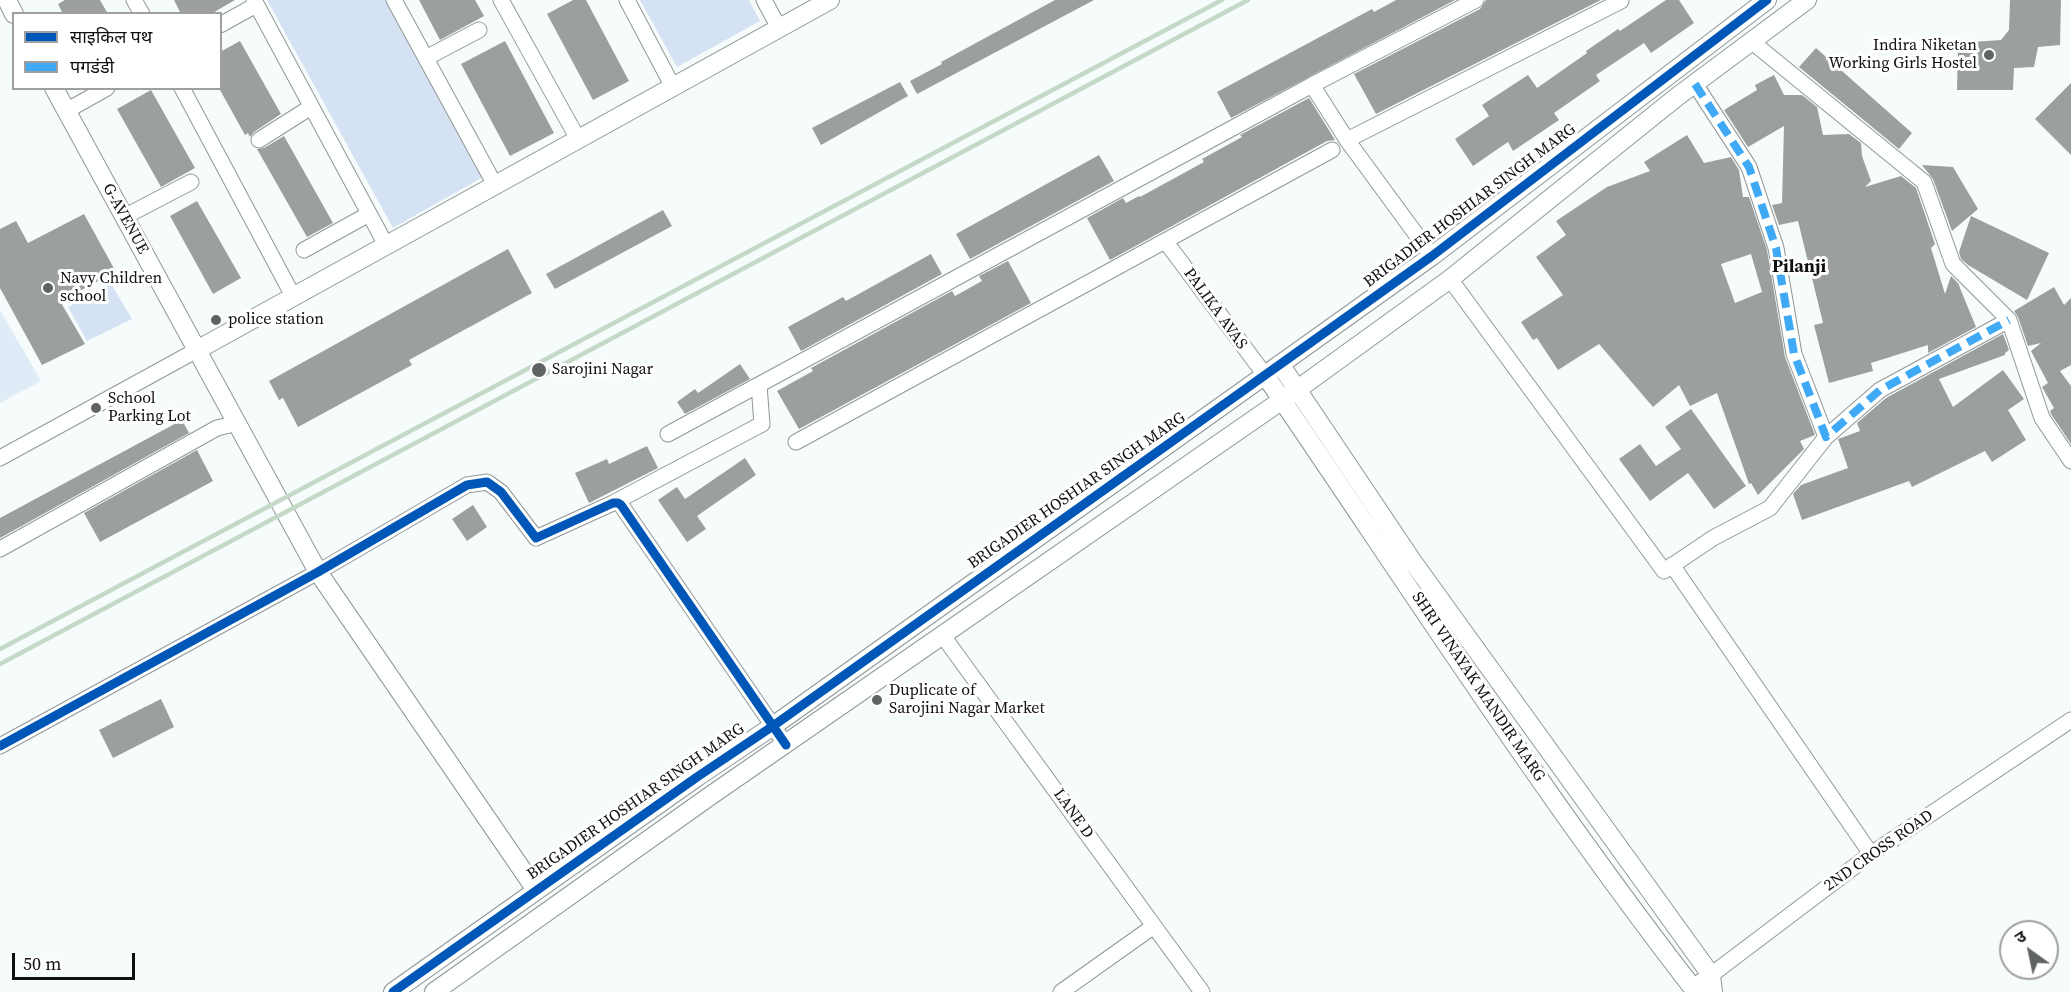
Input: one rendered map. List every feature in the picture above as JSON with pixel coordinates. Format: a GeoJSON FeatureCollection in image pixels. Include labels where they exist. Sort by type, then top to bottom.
{"type":"FeatureCollection","features":[{"type":"Feature","properties":{"kind":"street"},"geometry":{"type":"LineString","coordinates":[[394,0],[495,185]]}},
{"type":"Feature","properties":{"kind":"street"},"geometry":{"type":"LineString","coordinates":[[501,0],[578,139]]}},
{"type":"Feature","properties":{"kind":"street"},"geometry":{"type":"LineString","coordinates":[[627,0],[673,87]]}},
{"type":"Feature","properties":{"kind":"street"},"geometry":{"type":"LineString","coordinates":[[764,0],[779,28]]}},
{"type":"Feature","properties":{"kind":"street"},"geometry":{"type":"LineString","coordinates":[[0,458],[830,0]]}},
{"type":"Feature","properties":{"kind":"street"},"geometry":{"type":"LineString","coordinates":[[668,434],[1312,85],[1476,0]]}},
{"type":"Feature","properties":{"kind":"street","name":"BRIGADIER HOSHIAR SINGH MARG"},"geometry":{"type":"LineString","coordinates":[[393,992],[697,777],[774,726],[1432,256],[1767,0]]}},
{"type":"Feature","properties":{"kind":"street"},"geometry":{"type":"LineString","coordinates":[[434,992],[1298,389],[1450,279],[1695,84],[1807,0]]}},
{"type":"Feature","properties":{"kind":"street"},"geometry":{"type":"LineString","coordinates":[[1347,140],[1622,1]]}},
{"type":"Feature","properties":{"kind":"street"},"geometry":{"type":"LineString","coordinates":[[222,24],[255,2],[386,245]]}},
{"type":"Feature","properties":{"kind":"street"},"geometry":{"type":"LineString","coordinates":[[426,58],[479,30]]}},
{"type":"Feature","properties":{"kind":"street"},"geometry":{"type":"LineString","coordinates":[[1751,41],[1924,182],[1953,264],[2009,320],[2042,418],[2071,461]]}},
{"type":"Feature","properties":{"kind":"street"},"geometry":{"type":"LineString","coordinates":[[1695,84],[1749,167],[1776,248],[1794,354],[1826,437]]}},
{"type":"Feature","properties":{"kind":"street"},"geometry":{"type":"LineString","coordinates":[[1312,85],[1347,140],[1432,256]]}},
{"type":"Feature","properties":{"kind":"street","name":"G-AVENUE"},"geometry":{"type":"LineString","coordinates":[[55,90],[318,572],[536,890]]}},
{"type":"Feature","properties":{"kind":"street"},"geometry":{"type":"LineString","coordinates":[[66,111],[103,90]]}},
{"type":"Feature","properties":{"kind":"street"},"geometry":{"type":"LineString","coordinates":[[183,90],[293,296]]}},
{"type":"Feature","properties":{"kind":"street"},"geometry":{"type":"LineString","coordinates":[[259,140],[311,107]]}},
{"type":"Feature","properties":{"kind":"street"},"geometry":{"type":"LineString","coordinates":[[796,442],[1332,150]]}},
{"type":"Feature","properties":{"kind":"street"},"geometry":{"type":"LineString","coordinates":[[124,217],[191,182]]}},
{"type":"Feature","properties":{"kind":"street"},"geometry":{"type":"LineString","coordinates":[[304,250],[369,214]]}},
{"type":"Feature","properties":{"kind":"street","name":"PALIKA AVAS"},"geometry":{"type":"LineString","coordinates":[[1166,242],[1265,375]]}},
{"type":"Feature","properties":{"kind":"street"},"geometry":{"type":"LineString","coordinates":[[1450,279],[1664,571],[1713,538],[1770,507],[1826,437],[1880,390],[2009,320]]}},
{"type":"Feature","properties":{"kind":"street"},"geometry":{"type":"LineString","coordinates":[[1280,364],[1413,562],[1712,983]]}},
{"type":"Feature","properties":{"kind":"street","name":"SHRI VINAYAK MANDIR MARG"},"geometry":{"type":"LineString","coordinates":[[1265,375],[1543,783],[1641,921],[1696,989]]}},
{"type":"Feature","properties":{"kind":"street"},"geometry":{"type":"LineString","coordinates":[[0,746],[318,572],[467,485],[487,482],[501,492],[536,538],[613,503],[762,424],[759,385]]}},
{"type":"Feature","properties":{"kind":"street"},"geometry":{"type":"LineString","coordinates":[[0,549],[217,428],[238,423]]}},
{"type":"Feature","properties":{"kind":"street"},"geometry":{"type":"LineString","coordinates":[[613,503],[621,505],[786,745]]}},
{"type":"Feature","properties":{"kind":"street"},"geometry":{"type":"LineString","coordinates":[[1672,566],[1871,854]]}},
{"type":"Feature","properties":{"kind":"street","name":"LANE D"},"geometry":{"type":"LineString","coordinates":[[943,636],[1202,992]]}},
{"type":"Feature","properties":{"kind":"street","name":"2ND CROSS ROAD"},"geometry":{"type":"LineString","coordinates":[[1696,989],[1712,983],[1871,854],[2071,720]]}},
{"type":"Feature","properties":{"kind":"street"},"geometry":{"type":"LineString","coordinates":[[536,890],[550,909]]}},
{"type":"Feature","properties":{"kind":"street"},"geometry":{"type":"LineString","coordinates":[[1061,992],[1154,926]]}},
{"type":"Feature","properties":{"kind":"shaded area"},"geometry":{"type":"Polygon","coordinates":[[[267,0],[386,0],[483,177],[393,228],[267,0]]]}},
{"type":"Feature","properties":{"kind":"shaded area"},"geometry":{"type":"Polygon","coordinates":[[[640,0],[749,0],[760,21],[677,67],[640,0]]]}},
{"type":"Feature","properties":{"kind":"shaded area"},"geometry":{"type":"Polygon","coordinates":[[[111,284],[132,319],[87,341],[68,307],[111,284]]]}},
{"type":"Feature","properties":{"kind":"shaded area"},"geometry":{"type":"Polygon","coordinates":[[[0,310],[41,381],[0,403],[0,310]]]}},
{"type":"Feature","properties":{"kind":"building"},"geometry":{"type":"Polygon","coordinates":[[[65,0],[100,0],[107,12],[62,12],[58,4],[65,0]]]}},
{"type":"Feature","properties":{"kind":"building"},"geometry":{"type":"Polygon","coordinates":[[[174,0],[235,0],[214,12],[180,12],[174,0]]]}},
{"type":"Feature","properties":{"kind":"building"},"geometry":{"type":"Polygon","coordinates":[[[419,0],[475,0],[484,16],[440,40],[419,0]]]}},
{"type":"Feature","properties":{"kind":"building"},"geometry":{"type":"Polygon","coordinates":[[[573,0],[586,0],[629,81],[593,100],[547,14],[573,0]]]}},
{"type":"Feature","properties":{"kind":"building"},"geometry":{"type":"Polygon","coordinates":[[[1055,0],[1094,0],[917,94],[910,81],[1055,0]]]}},
{"type":"Feature","properties":{"kind":"building"},"geometry":{"type":"Polygon","coordinates":[[[1396,0],[1455,0],[1231,118],[1217,92],[1372,9],[1374,12],[1396,0]]]}},
{"type":"Feature","properties":{"kind":"building"},"geometry":{"type":"Polygon","coordinates":[[[1486,0],[1601,0],[1376,114],[1354,74],[1480,9],[1486,0]]]}},
{"type":"Feature","properties":{"kind":"building"},"geometry":{"type":"Polygon","coordinates":[[[1666,0],[1679,0],[1694,23],[1651,53],[1644,43],[1596,75],[1600,81],[1554,113],[1559,120],[1513,151],[1508,142],[1473,166],[1455,139],[1489,116],[1482,105],[1528,75],[1537,88],[1618,29],[1620,31],[1666,0]]]}},
{"type":"Feature","properties":{"kind":"building"},"geometry":{"type":"Polygon","coordinates":[[[2010,0],[2061,0],[2060,45],[2038,47],[2034,67],[2014,68],[2013,90],[1957,90],[1958,43],[2001,40],[2009,30],[2010,0]]]}},
{"type":"Feature","properties":{"kind":"building"},"geometry":{"type":"Polygon","coordinates":[[[240,41],[281,114],[250,137],[248,133],[245,135],[220,90],[222,90],[222,51],[240,41]]]}},
{"type":"Feature","properties":{"kind":"building"},"geometry":{"type":"Polygon","coordinates":[[[505,41],[554,133],[510,156],[461,64],[505,41]]]}},
{"type":"Feature","properties":{"kind":"building"},"geometry":{"type":"Polygon","coordinates":[[[1816,48],[1912,133],[1899,149],[1799,67],[1816,48]]]}},
{"type":"Feature","properties":{"kind":"building"},"geometry":{"type":"Polygon","coordinates":[[[1774,75],[1784,95],[1802,95],[1817,107],[1823,135],[1849,134],[1861,143],[1862,156],[1871,181],[1865,187],[1901,176],[1916,188],[1935,244],[1931,248],[1945,294],[1951,276],[1958,283],[1976,327],[1928,353],[1928,345],[1871,363],[1873,371],[1829,383],[1814,325],[1823,323],[1798,221],[1779,225],[1772,205],[1782,203],[1784,126],[1748,147],[1724,110],[1757,90],[1755,85],[1774,75]]]}},
{"type":"Feature","properties":{"kind":"building"},"geometry":{"type":"Polygon","coordinates":[[[900,82],[908,96],[821,145],[812,128],[900,82]]]}},
{"type":"Feature","properties":{"kind":"building"},"geometry":{"type":"Polygon","coordinates":[[[2071,83],[2071,155],[2035,119],[2071,83]]]}},
{"type":"Feature","properties":{"kind":"building"},"geometry":{"type":"Polygon","coordinates":[[[151,90],[195,168],[161,187],[117,109],[151,90]]]}},
{"type":"Feature","properties":{"kind":"building"},"geometry":{"type":"Polygon","coordinates":[[[1309,98],[1335,140],[1327,141],[1110,260],[1087,218],[1123,198],[1126,203],[1140,197],[1204,162],[1202,159],[1242,137],[1240,135],[1309,98]]]}},
{"type":"Feature","properties":{"kind":"building"},"geometry":{"type":"Polygon","coordinates":[[[1687,135],[1704,163],[1731,157],[1739,170],[1743,197],[1749,197],[1767,250],[1785,357],[1815,435],[1800,441],[1804,449],[1758,495],[1751,483],[1749,484],[1717,393],[1690,406],[1679,385],[1653,407],[1599,344],[1558,370],[1537,338],[1533,340],[1521,322],[1563,295],[1536,257],[1566,235],[1556,221],[1607,187],[1650,171],[1644,162],[1687,135]],[[1751,254],[1721,264],[1735,303],[1762,292],[1751,254]]]}},
{"type":"Feature","properties":{"kind":"building"},"geometry":{"type":"Polygon","coordinates":[[[284,136],[333,223],[307,237],[257,149],[264,148],[284,136]]]}},
{"type":"Feature","properties":{"kind":"building"},"geometry":{"type":"Polygon","coordinates":[[[1099,155],[1114,181],[970,259],[956,234],[1099,155]]]}},
{"type":"Feature","properties":{"kind":"building"},"geometry":{"type":"Polygon","coordinates":[[[1922,165],[1953,167],[1978,209],[1952,231],[1933,179],[1922,165]]]}},
{"type":"Feature","properties":{"kind":"building"},"geometry":{"type":"Polygon","coordinates":[[[197,201],[241,278],[213,294],[170,216],[197,201]]]}},
{"type":"Feature","properties":{"kind":"building"},"geometry":{"type":"Polygon","coordinates":[[[663,210],[672,226],[555,289],[546,274],[663,210]]]}},
{"type":"Feature","properties":{"kind":"building","name":"Navy Children school"},"geometry":{"type":"Polygon","coordinates":[[[84,214],[116,272],[60,301],[85,344],[42,365],[0,288],[0,229],[16,221],[28,243],[84,214]]]}},
{"type":"Feature","properties":{"kind":"building"},"geometry":{"type":"Polygon","coordinates":[[[1971,216],[2049,253],[2027,300],[1961,259],[1959,252],[1971,216]]]}},
{"type":"Feature","properties":{"kind":"building"},"geometry":{"type":"Polygon","coordinates":[[[508,249],[532,293],[409,360],[412,365],[298,427],[283,398],[279,400],[269,381],[508,249]]]}},
{"type":"Feature","properties":{"kind":"building"},"geometry":{"type":"Polygon","coordinates":[[[931,254],[942,274],[801,351],[788,327],[843,297],[846,301],[931,254]]]}},
{"type":"Feature","properties":{"kind":"building"},"geometry":{"type":"Polygon","coordinates":[[[1008,261],[1031,303],[799,429],[777,391],[813,371],[811,368],[952,291],[955,296],[982,281],[979,276],[1008,261]]]}},
{"type":"Feature","properties":{"kind":"building"},"geometry":{"type":"Polygon","coordinates":[[[2054,287],[2064,305],[2071,298],[2071,365],[2060,371],[2071,386],[2071,444],[2051,414],[2050,411],[2054,408],[2042,387],[2048,383],[2031,351],[2041,343],[2028,346],[2014,311],[2054,287]]]}},
{"type":"Feature","properties":{"kind":"building"},"geometry":{"type":"Polygon","coordinates":[[[2003,334],[2009,350],[2005,355],[1939,379],[1953,407],[2003,370],[2024,399],[2008,410],[2026,440],[1992,462],[1985,451],[1912,487],[1909,481],[1802,520],[1793,494],[1801,485],[1848,468],[1838,439],[1860,431],[1857,423],[1886,398],[2003,334]]]}},
{"type":"Feature","properties":{"kind":"building"},"geometry":{"type":"Polygon","coordinates":[[[740,364],[750,379],[685,414],[677,402],[695,389],[698,393],[740,364]]]}},
{"type":"Feature","properties":{"kind":"building"},"geometry":{"type":"Polygon","coordinates":[[[1691,409],[1746,486],[1714,509],[1688,473],[1650,501],[1619,459],[1640,444],[1656,466],[1681,449],[1665,427],[1691,409]]]}},
{"type":"Feature","properties":{"kind":"building"},"geometry":{"type":"Polygon","coordinates":[[[182,420],[189,433],[0,538],[0,518],[182,420]]]}},
{"type":"Feature","properties":{"kind":"building"},"geometry":{"type":"Polygon","coordinates":[[[647,446],[658,468],[589,503],[575,473],[607,459],[609,464],[647,446]]]}},
{"type":"Feature","properties":{"kind":"building"},"geometry":{"type":"Polygon","coordinates":[[[197,450],[213,481],[100,542],[84,513],[197,450]]]}},
{"type":"Feature","properties":{"kind":"building"},"geometry":{"type":"Polygon","coordinates":[[[745,458],[756,475],[697,516],[706,529],[687,542],[658,500],[677,487],[685,499],[745,458]]]}},
{"type":"Feature","properties":{"kind":"building"},"geometry":{"type":"Polygon","coordinates":[[[473,505],[487,527],[467,541],[452,519],[473,505]]]}},
{"type":"Feature","properties":{"kind":"building"},"geometry":{"type":"Polygon","coordinates":[[[161,699],[174,727],[113,758],[99,730],[161,699]]]}},
{"type":"Feature","properties":{"kind":"railway"},"geometry":{"type":"LineString","coordinates":[[0,649],[1222,0]]}},
{"type":"Feature","properties":{"kind":"railway"},"geometry":{"type":"LineString","coordinates":[[0,664],[1248,0]]}},
{"type":"Feature","properties":{"kind":"marked path"},"geometry":{"type":"LineString","coordinates":[[1695,84],[1749,167],[1776,248],[1794,354],[1826,437],[1880,390],[2009,320]]}},
{"type":"Feature","properties":{"kind":"cycle path"},"geometry":{"type":"LineString","coordinates":[[393,992],[697,777],[773,726],[1432,256],[1767,0]]}},
{"type":"Feature","properties":{"kind":"cycle path"},"geometry":{"type":"LineString","coordinates":[[0,746],[318,572],[467,485],[487,482],[501,492],[536,538],[613,503],[621,505],[786,745]]}},
{"type":"Feature","properties":{"kind":"place","name":"Indira Niketan Working Girls Hostel"},"geometry":{"type":"Point","coordinates":[1989,55]}},
{"type":"Feature","properties":{"kind":"place","name":"Navy Children school"},"geometry":{"type":"Point","coordinates":[48,288]}},
{"type":"Feature","properties":{"kind":"place","name":"police station"},"geometry":{"type":"Point","coordinates":[216,320]}},
{"type":"Feature","properties":{"kind":"place","name":"Sarojini Nagar"},"geometry":{"type":"Point","coordinates":[539,370]}},
{"type":"Feature","properties":{"kind":"place","name":"School Parking Lot"},"geometry":{"type":"Point","coordinates":[96,408]}},
{"type":"Feature","properties":{"kind":"place","name":"Duplicate of Sarojini Nagar Market"},"geometry":{"type":"Point","coordinates":[877,700]}},
{"type":"Feature","properties":{"kind":"district","name":"Pilanji"},"geometry":{"type":"Point","coordinates":[1799,267]}}]}
